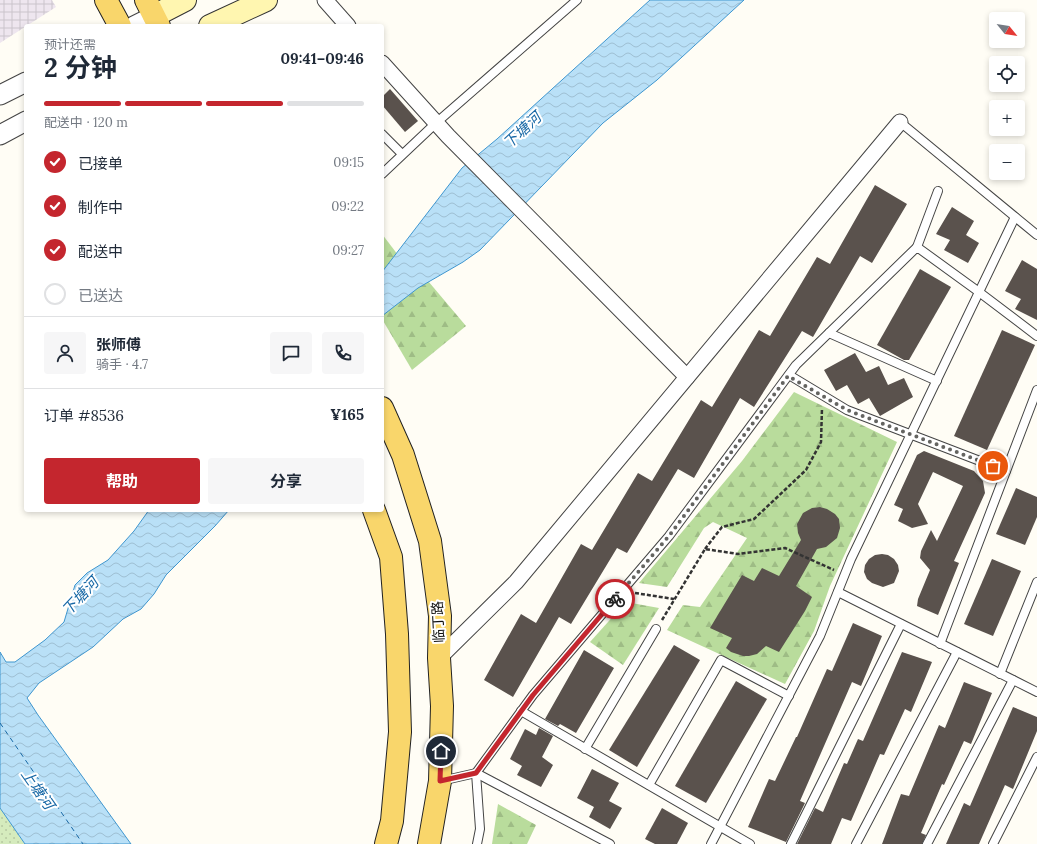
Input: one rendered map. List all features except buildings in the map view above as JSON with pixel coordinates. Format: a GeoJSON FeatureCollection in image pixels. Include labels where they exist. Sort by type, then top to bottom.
{"type":"FeatureCollection","features":[{"type":"Feature","properties":{"kind":"main road"},"geometry":{"type":"LineString","coordinates":[[106,0],[119,24]]}},
{"type":"Feature","properties":{"kind":"main road"},"geometry":{"type":"LineString","coordinates":[[153,14],[185,0]]}},
{"type":"Feature","properties":{"kind":"main road"},"geometry":{"type":"LineString","coordinates":[[214,24],[266,0]]}},
{"type":"Feature","properties":{"kind":"main road","name":"临丁路"},"geometry":{"type":"LineString","coordinates":[[384,412],[403,455],[430,541],[440,616],[442,706],[440,781],[429,844]]}},
{"type":"Feature","properties":{"kind":"main road"},"geometry":{"type":"LineString","coordinates":[[375,512],[391,557],[397,634],[400,732],[392,821],[386,844]]}},
{"type":"Feature","properties":{"kind":"street"},"geometry":{"type":"LineString","coordinates":[[325,0],[346,24]]}},
{"type":"Feature","properties":{"kind":"street"},"geometry":{"type":"LineString","coordinates":[[137,24],[153,14]]}},
{"type":"Feature","properties":{"kind":"street"},"geometry":{"type":"LineString","coordinates":[[384,65],[523,213],[687,377]]}},
{"type":"Feature","properties":{"kind":"street"},"geometry":{"type":"LineString","coordinates":[[0,95],[24,83]]}},
{"type":"Feature","properties":{"kind":"street"},"geometry":{"type":"LineString","coordinates":[[0,135],[24,122]]}},
{"type":"Feature","properties":{"kind":"street"},"geometry":{"type":"LineString","coordinates":[[440,658],[516,582],[900,122]]}},
{"type":"Feature","properties":{"kind":"lane"},"geometry":{"type":"LineString","coordinates":[[384,172],[436,122],[577,0]]}},
{"type":"Feature","properties":{"kind":"lane"},"geometry":{"type":"LineString","coordinates":[[900,122],[1037,235]]}},
{"type":"Feature","properties":{"kind":"lane"},"geometry":{"type":"LineString","coordinates":[[384,136],[402,154]]}},
{"type":"Feature","properties":{"kind":"lane"},"geometry":{"type":"LineString","coordinates":[[477,844],[480,829],[476,773],[533,695],[669,536],[796,365],[917,247],[938,191]]}},
{"type":"Feature","properties":{"kind":"lane"},"geometry":{"type":"LineString","coordinates":[[711,844],[820,636],[851,559],[1015,217]]}},
{"type":"Feature","properties":{"kind":"lane"},"geometry":{"type":"LineString","coordinates":[[917,247],[1037,336]]}},
{"type":"Feature","properties":{"kind":"lane"},"geometry":{"type":"LineString","coordinates":[[829,333],[937,381]]}},
{"type":"Feature","properties":{"kind":"lane"},"geometry":{"type":"LineString","coordinates":[[788,376],[847,410],[1006,471]]}},
{"type":"Feature","properties":{"kind":"lane"},"geometry":{"type":"LineString","coordinates":[[940,644],[1037,390]]}},
{"type":"Feature","properties":{"kind":"lane"},"geometry":{"type":"LineString","coordinates":[[1000,674],[1037,582]]}},
{"type":"Feature","properties":{"kind":"lane"},"geometry":{"type":"LineString","coordinates":[[838,592],[1037,692]]}},
{"type":"Feature","properties":{"kind":"lane"},"geometry":{"type":"LineString","coordinates":[[791,844],[901,624]]}},
{"type":"Feature","properties":{"kind":"lane"},"geometry":{"type":"LineString","coordinates":[[585,749],[656,629]]}},
{"type":"Feature","properties":{"kind":"lane"},"geometry":{"type":"LineString","coordinates":[[856,844],[957,652]]}},
{"type":"Feature","properties":{"kind":"lane"},"geometry":{"type":"LineString","coordinates":[[649,786],[721,660],[789,696]]}},
{"type":"Feature","properties":{"kind":"lane"},"geometry":{"type":"LineString","coordinates":[[927,844],[1013,680]]}},
{"type":"Feature","properties":{"kind":"lane"},"geometry":{"type":"LineString","coordinates":[[521,711],[750,844]]}},
{"type":"Feature","properties":{"kind":"lane"},"geometry":{"type":"LineString","coordinates":[[993,844],[1037,757]]}},
{"type":"Feature","properties":{"kind":"lane"},"geometry":{"type":"LineString","coordinates":[[440,781],[476,773],[610,844]]}},
{"type":"Feature","properties":{"kind":"path"},"geometry":{"type":"LineString","coordinates":[[656,629],[706,549],[722,527],[754,519],[806,470],[821,442],[822,395]]}},
{"type":"Feature","properties":{"kind":"path"},"geometry":{"type":"LineString","coordinates":[[706,549],[738,554],[785,548],[845,575]]}},
{"type":"Feature","properties":{"kind":"path"},"geometry":{"type":"LineString","coordinates":[[622,591],[674,599]]}},
{"type":"Feature","properties":{"kind":"shaded area"},"geometry":{"type":"Polygon","coordinates":[[[0,0],[52,0],[56,7],[30,24],[24,24],[24,28],[0,43],[0,0]]]}},
{"type":"Feature","properties":{"kind":"green space"},"geometry":{"type":"Polygon","coordinates":[[[384,237],[398,255],[384,269],[384,237]]]}},
{"type":"Feature","properties":{"kind":"green space"},"geometry":{"type":"Polygon","coordinates":[[[423,275],[466,326],[412,370],[384,322],[384,314],[423,275]]]}},
{"type":"Feature","properties":{"kind":"green space"},"geometry":{"type":"Polygon","coordinates":[[[794,392],[897,442],[830,586],[814,631],[785,684],[667,630],[683,605],[700,607],[747,538],[713,522],[704,528],[667,587],[639,583],[742,461],[794,392]]]}},
{"type":"Feature","properties":{"kind":"green space"},"geometry":{"type":"Polygon","coordinates":[[[626,602],[659,608],[623,665],[590,642],[626,602]]]}},
{"type":"Feature","properties":{"kind":"green space"},"geometry":{"type":"Polygon","coordinates":[[[498,804],[536,825],[527,844],[492,844],[498,804]]]}},
{"type":"Feature","properties":{"kind":"green space"},"geometry":{"type":"Polygon","coordinates":[[[0,808],[25,844],[0,844],[0,808]]]}},
{"type":"Feature","properties":{"kind":"water","name":"下塘河"},"geometry":{"type":"Polygon","coordinates":[[[650,0],[744,0],[657,80],[603,123],[480,250],[463,262],[418,288],[384,314],[384,269],[462,168],[497,139],[650,0]]]}},
{"type":"Feature","properties":{"kind":"water"},"geometry":{"type":"Polygon","coordinates":[[[148,512],[227,512],[166,575],[154,594],[141,609],[123,619],[93,647],[39,683],[27,698],[131,844],[25,844],[0,808],[0,652],[6,662],[15,662],[45,640],[64,622],[75,585],[87,573],[108,560],[134,531],[148,512]]]}},
{"type":"Feature","properties":{"kind":"ferry route"},"geometry":{"type":"LineString","coordinates":[[0,723],[83,844]]}},
{"type":"Feature","properties":{"kind":"way so far"},"geometry":{"type":"LineString","coordinates":[[615,599],[669,536],[788,376],[847,410],[993,466]]}},
{"type":"Feature","properties":{"kind":"route"},"geometry":{"type":"LineString","coordinates":[[441,751],[440,781],[476,773],[533,695],[615,599]]}},
{"type":"Feature","properties":{"kind":"water label","name":"上塘河"},"geometry":{"type":"Point","coordinates":[38,789]}}]}
